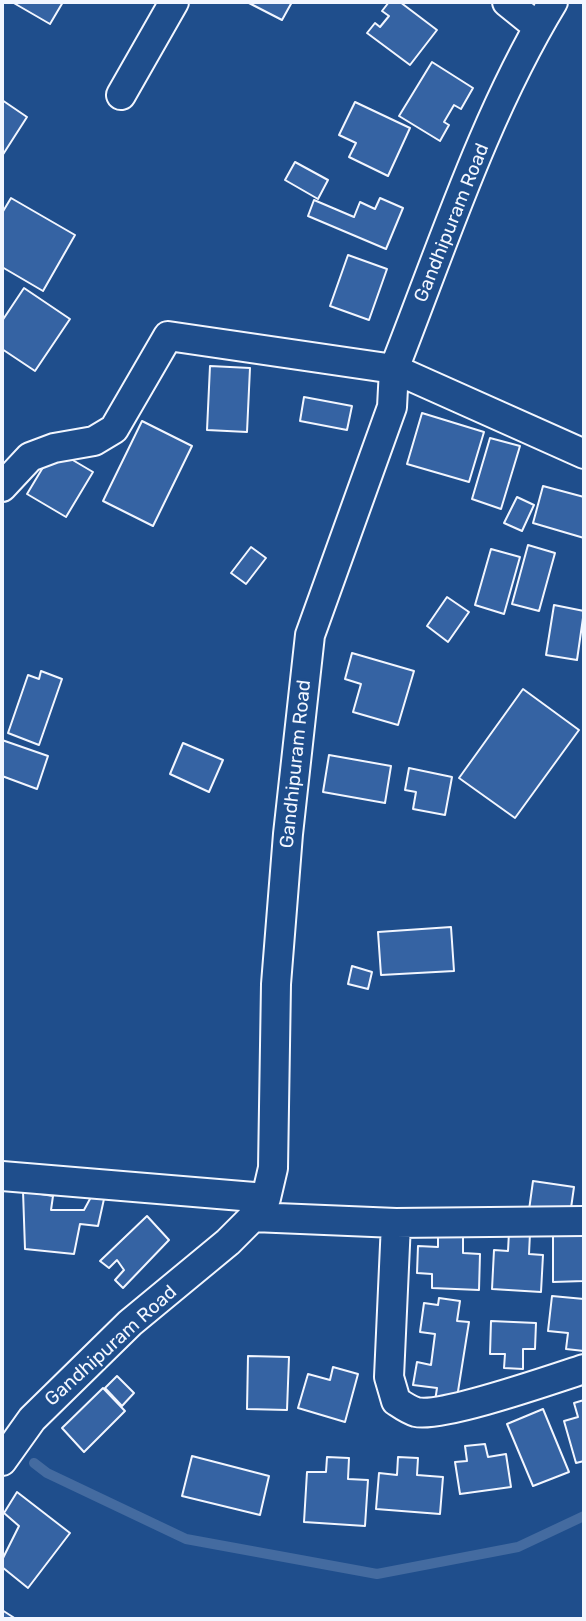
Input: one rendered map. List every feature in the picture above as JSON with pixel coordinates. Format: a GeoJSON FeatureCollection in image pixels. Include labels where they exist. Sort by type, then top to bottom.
{"type":"FeatureCollection","features":[{"type":"Feature","properties":{"kind":"street"},"geometry":{"type":"LineString","coordinates":[[121,95],[174,2]]}},
{"type":"Feature","properties":{"kind":"street"},"geometry":{"type":"LineString","coordinates":[[507,2],[538,27]]}},
{"type":"Feature","properties":{"kind":"street","name":"Gandhipuram Road"},"geometry":{"type":"LineString","coordinates":[[2,1461],[32,1419],[120,1332],[208,1260],[260,1208],[273,1168],[277,971],[288,834],[310,635],[391,407],[394,369],[495,114],[553,2]]}},
{"type":"Feature","properties":{"kind":"street"},"geometry":{"type":"LineString","coordinates":[[2,487],[30,457],[54,448],[94,441],[114,429],[168,336],[394,369],[584,454]]}},
{"type":"Feature","properties":{"kind":"street"},"geometry":{"type":"LineString","coordinates":[[2,1176],[396,1223],[584,1221]]}},
{"type":"Feature","properties":{"kind":"street"},"geometry":{"type":"LineString","coordinates":[[396,1223],[389,1377],[396,1401],[416,1412],[436,1411],[467,1405],[584,1369]]}},
{"type":"Feature","properties":{"kind":"building"},"geometry":{"type":"Polygon","coordinates":[[[12,2],[63,2],[50,24],[12,2]]]}},
{"type":"Feature","properties":{"kind":"building"},"geometry":{"type":"Polygon","coordinates":[[[247,2],[292,2],[282,20],[247,2]]]}},
{"type":"Feature","properties":{"kind":"building"},"geometry":{"type":"Polygon","coordinates":[[[389,2],[400,2],[437,30],[410,65],[367,33],[375,23],[380,27],[389,16],[382,11],[389,2]]]}},
{"type":"Feature","properties":{"kind":"building"},"geometry":{"type":"Polygon","coordinates":[[[432,62],[473,88],[461,109],[454,105],[444,122],[449,125],[440,141],[399,116],[432,62]]]}},
{"type":"Feature","properties":{"kind":"building"},"geometry":{"type":"Polygon","coordinates":[[[2,100],[27,117],[2,156],[2,100]]]}},
{"type":"Feature","properties":{"kind":"building"},"geometry":{"type":"Polygon","coordinates":[[[355,102],[410,128],[388,176],[349,157],[356,143],[339,135],[355,102]]]}},
{"type":"Feature","properties":{"kind":"building"},"geometry":{"type":"Polygon","coordinates":[[[295,162],[328,180],[318,199],[285,180],[295,162]]]}},
{"type":"Feature","properties":{"kind":"building"},"geometry":{"type":"Polygon","coordinates":[[[11,198],[75,235],[43,291],[2,267],[2,213],[11,198]]]}},
{"type":"Feature","properties":{"kind":"building"},"geometry":{"type":"Polygon","coordinates":[[[380,198],[403,208],[386,249],[308,216],[314,200],[354,217],[360,202],[375,209],[380,198]]]}},
{"type":"Feature","properties":{"kind":"building"},"geometry":{"type":"Polygon","coordinates":[[[348,255],[387,269],[369,320],[330,306],[348,255]]]}},
{"type":"Feature","properties":{"kind":"building"},"geometry":{"type":"Polygon","coordinates":[[[24,288],[70,319],[35,371],[2,349],[2,321],[24,288]]]}},
{"type":"Feature","properties":{"kind":"building"},"geometry":{"type":"Polygon","coordinates":[[[210,366],[250,368],[247,432],[207,430],[210,366]]]}},
{"type":"Feature","properties":{"kind":"building"},"geometry":{"type":"Polygon","coordinates":[[[304,397],[352,406],[347,430],[300,421],[304,397]]]}},
{"type":"Feature","properties":{"kind":"building"},"geometry":{"type":"Polygon","coordinates":[[[422,413],[484,432],[469,482],[407,464],[422,413]]]}},
{"type":"Feature","properties":{"kind":"building"},"geometry":{"type":"Polygon","coordinates":[[[142,421],[192,446],[153,526],[103,501],[142,421]]]}},
{"type":"Feature","properties":{"kind":"building"},"geometry":{"type":"Polygon","coordinates":[[[490,438],[520,446],[501,509],[472,499],[490,438]]]}},
{"type":"Feature","properties":{"kind":"building"},"geometry":{"type":"Polygon","coordinates":[[[54,449],[93,472],[66,517],[27,494],[54,449]]]}},
{"type":"Feature","properties":{"kind":"building"},"geometry":{"type":"Polygon","coordinates":[[[543,486],[584,497],[584,538],[533,523],[543,486]]]}},
{"type":"Feature","properties":{"kind":"building"},"geometry":{"type":"Polygon","coordinates":[[[517,497],[534,505],[522,531],[504,523],[517,497]]]}},
{"type":"Feature","properties":{"kind":"building"},"geometry":{"type":"Polygon","coordinates":[[[528,545],[555,553],[539,611],[512,604],[528,545]]]}},
{"type":"Feature","properties":{"kind":"building"},"geometry":{"type":"Polygon","coordinates":[[[251,547],[266,558],[246,584],[231,573],[251,547]]]}},
{"type":"Feature","properties":{"kind":"building"},"geometry":{"type":"Polygon","coordinates":[[[491,549],[520,557],[504,614],[475,605],[491,549]]]}},
{"type":"Feature","properties":{"kind":"building"},"geometry":{"type":"Polygon","coordinates":[[[447,597],[469,612],[448,642],[427,626],[447,597]]]}},
{"type":"Feature","properties":{"kind":"building"},"geometry":{"type":"Polygon","coordinates":[[[554,605],[584,611],[577,660],[546,655],[554,605]]]}},
{"type":"Feature","properties":{"kind":"building"},"geometry":{"type":"Polygon","coordinates":[[[352,653],[414,671],[398,725],[353,712],[361,684],[345,679],[352,653]]]}},
{"type":"Feature","properties":{"kind":"building"},"geometry":{"type":"Polygon","coordinates":[[[41,671],[62,679],[39,745],[8,733],[28,675],[39,679],[41,671]]]}},
{"type":"Feature","properties":{"kind":"building"},"geometry":{"type":"Polygon","coordinates":[[[523,689],[579,730],[515,818],[459,778],[523,689]]]}},
{"type":"Feature","properties":{"kind":"building"},"geometry":{"type":"Polygon","coordinates":[[[2,740],[48,756],[37,789],[2,776],[2,740]]]}},
{"type":"Feature","properties":{"kind":"building"},"geometry":{"type":"Polygon","coordinates":[[[183,743],[223,760],[209,792],[170,774],[183,743]]]}},
{"type":"Feature","properties":{"kind":"building"},"geometry":{"type":"Polygon","coordinates":[[[329,755],[391,766],[385,803],[323,792],[329,755]]]}},
{"type":"Feature","properties":{"kind":"building"},"geometry":{"type":"Polygon","coordinates":[[[409,768],[452,777],[445,815],[413,809],[416,792],[405,790],[409,768]]]}},
{"type":"Feature","properties":{"kind":"building"},"geometry":{"type":"Polygon","coordinates":[[[451,927],[454,971],[381,975],[378,932],[451,927]]]}},
{"type":"Feature","properties":{"kind":"building"},"geometry":{"type":"Polygon","coordinates":[[[352,966],[372,972],[368,989],[348,984],[352,966]]]}},
{"type":"Feature","properties":{"kind":"building"},"geometry":{"type":"Polygon","coordinates":[[[533,1181],[574,1187],[570,1215],[529,1210],[533,1181]]]}},
{"type":"Feature","properties":{"kind":"building"},"geometry":{"type":"Polygon","coordinates":[[[23,1191],[53,1196],[51,1210],[84,1210],[91,1197],[104,1199],[98,1226],[80,1224],[74,1254],[25,1249],[23,1191]]]}},
{"type":"Feature","properties":{"kind":"building"},"geometry":{"type":"Polygon","coordinates":[[[147,1216],[169,1240],[123,1288],[115,1280],[124,1270],[117,1260],[109,1268],[100,1261],[147,1216]]]}},
{"type":"Feature","properties":{"kind":"building"},"geometry":{"type":"Polygon","coordinates":[[[553,1231],[584,1231],[584,1281],[553,1282],[553,1231]]]}},
{"type":"Feature","properties":{"kind":"building"},"geometry":{"type":"Polygon","coordinates":[[[438,1232],[463,1233],[463,1253],[480,1254],[479,1290],[432,1288],[432,1274],[417,1273],[418,1246],[438,1247],[438,1232]]]}},
{"type":"Feature","properties":{"kind":"building"},"geometry":{"type":"Polygon","coordinates":[[[509,1232],[530,1233],[529,1254],[543,1255],[541,1292],[492,1289],[494,1250],[508,1251],[509,1232]]]}},
{"type":"Feature","properties":{"kind":"building"},"geometry":{"type":"Polygon","coordinates":[[[552,1296],[584,1299],[584,1351],[566,1349],[568,1333],[548,1331],[552,1296]]]}},
{"type":"Feature","properties":{"kind":"building"},"geometry":{"type":"Polygon","coordinates":[[[439,1298],[460,1301],[457,1321],[469,1322],[456,1404],[435,1401],[437,1388],[413,1385],[417,1362],[431,1365],[435,1334],[420,1332],[424,1303],[438,1305],[439,1298]]]}},
{"type":"Feature","properties":{"kind":"building"},"geometry":{"type":"Polygon","coordinates":[[[491,1321],[536,1323],[535,1349],[523,1349],[523,1369],[504,1368],[505,1354],[490,1354],[491,1321]]]}},
{"type":"Feature","properties":{"kind":"building"},"geometry":{"type":"Polygon","coordinates":[[[248,1356],[289,1357],[287,1410],[247,1409],[248,1356]]]}},
{"type":"Feature","properties":{"kind":"building"},"geometry":{"type":"Polygon","coordinates":[[[333,1367],[358,1374],[345,1422],[298,1408],[308,1374],[330,1380],[333,1367]]]}},
{"type":"Feature","properties":{"kind":"building"},"geometry":{"type":"Polygon","coordinates":[[[117,1376],[134,1393],[122,1406],[105,1388],[117,1376]]]}},
{"type":"Feature","properties":{"kind":"building"},"geometry":{"type":"Polygon","coordinates":[[[103,1388],[125,1411],[84,1452],[62,1428],[103,1388]]]}},
{"type":"Feature","properties":{"kind":"building"},"geometry":{"type":"Polygon","coordinates":[[[584,1400],[584,1461],[576,1463],[564,1421],[578,1417],[574,1403],[584,1400]]]}},
{"type":"Feature","properties":{"kind":"building"},"geometry":{"type":"Polygon","coordinates":[[[543,1409],[569,1472],[533,1486],[507,1424],[543,1409]]]}},
{"type":"Feature","properties":{"kind":"building"},"geometry":{"type":"Polygon","coordinates":[[[485,1444],[488,1457],[506,1454],[511,1487],[460,1494],[455,1462],[467,1461],[465,1446],[485,1444]]]}},
{"type":"Feature","properties":{"kind":"building"},"geometry":{"type":"Polygon","coordinates":[[[192,1456],[269,1476],[260,1515],[182,1496],[192,1456]]]}},
{"type":"Feature","properties":{"kind":"building"},"geometry":{"type":"Polygon","coordinates":[[[327,1457],[349,1458],[348,1479],[368,1480],[365,1526],[304,1522],[307,1472],[326,1472],[327,1457]]]}},
{"type":"Feature","properties":{"kind":"building"},"geometry":{"type":"Polygon","coordinates":[[[398,1457],[418,1458],[417,1475],[443,1477],[440,1514],[376,1509],[379,1473],[397,1475],[398,1457]]]}},
{"type":"Feature","properties":{"kind":"building"},"geometry":{"type":"Polygon","coordinates":[[[17,1492],[70,1533],[28,1588],[2,1567],[2,1560],[19,1526],[4,1513],[17,1492]]]}},
{"type":"Feature","properties":{"kind":"building"},"geometry":{"type":"Polygon","coordinates":[[[2,1610],[16,1619],[2,1619],[2,1610]]]}},
{"type":"Feature","properties":{"kind":"waterway"},"geometry":{"type":"LineString","coordinates":[[34,1463],[47,1473],[186,1539],[377,1574],[518,1547],[584,1516]]}}]}
